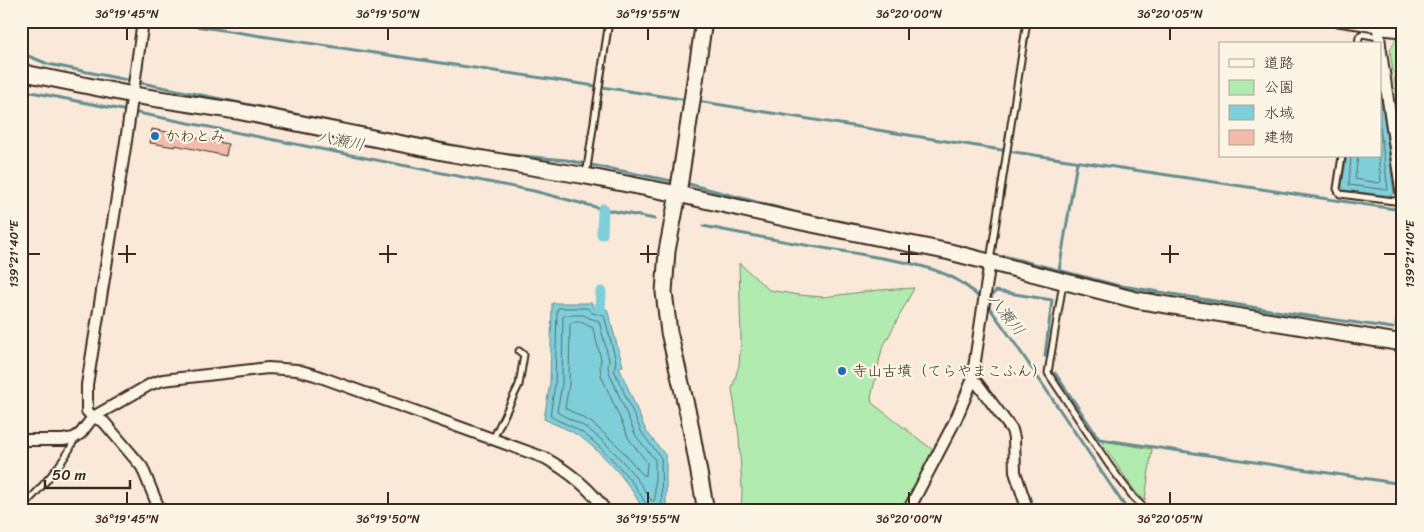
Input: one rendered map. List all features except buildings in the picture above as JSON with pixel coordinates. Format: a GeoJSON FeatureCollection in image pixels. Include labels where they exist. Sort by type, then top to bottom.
{"type":"FeatureCollection","features":[{"type":"Feature","properties":{"kind":"street"},"geometry":{"type":"LineString","coordinates":[[144,21],[87,385],[87,411],[93,417],[104,422],[142,467],[159,509]]}},
{"type":"Feature","properties":{"kind":"street"},"geometry":{"type":"LineString","coordinates":[[704,21],[678,194],[664,272],[666,311],[689,418],[706,511]]}},
{"type":"Feature","properties":{"kind":"street"},"geometry":{"type":"LineString","coordinates":[[1379,35],[1397,31]]}},
{"type":"Feature","properties":{"kind":"street"},"geometry":{"type":"LineString","coordinates":[[1382,57],[1402,202]]}},
{"type":"Feature","properties":{"kind":"street"},"geometry":{"type":"LineString","coordinates":[[21,71],[132,99],[236,111],[453,154],[586,176],[678,194],[990,262],[1136,300],[1403,343]]}},
{"type":"Feature","properties":{"kind":"street"},"geometry":{"type":"LineString","coordinates":[[908,511],[956,418],[972,381],[990,262]]}},
{"type":"Feature","properties":{"kind":"street"},"geometry":{"type":"LineString","coordinates":[[21,440],[63,440],[74,438],[81,433],[93,417],[151,384],[163,380],[254,369],[279,368],[297,370],[545,458],[558,465],[590,490],[606,511]]}},
{"type":"Feature","properties":{"kind":"street"},"geometry":{"type":"LineString","coordinates":[[972,381],[977,383],[1012,430],[1015,472],[1028,511]]}},
{"type":"Feature","properties":{"kind":"lane"},"geometry":{"type":"LineString","coordinates":[[586,176],[609,21]]}},
{"type":"Feature","properties":{"kind":"lane"},"geometry":{"type":"LineString","coordinates":[[990,262],[1027,21]]}},
{"type":"Feature","properties":{"kind":"lane"},"geometry":{"type":"LineString","coordinates":[[1324,21],[1379,35]]}},
{"type":"Feature","properties":{"kind":"lane"},"geometry":{"type":"LineString","coordinates":[[1358,42],[1362,34],[1379,35]]}},
{"type":"Feature","properties":{"kind":"lane"},"geometry":{"type":"LineString","coordinates":[[1342,158],[1337,189],[1340,194],[1402,202]]}},
{"type":"Feature","properties":{"kind":"lane"},"geometry":{"type":"LineString","coordinates":[[1064,282],[1048,373],[1114,472],[1134,498],[1148,511]]}},
{"type":"Feature","properties":{"kind":"lane"},"geometry":{"type":"LineString","coordinates":[[493,439],[520,385],[524,355],[519,351]]}},
{"type":"Feature","properties":{"kind":"lane"},"geometry":{"type":"LineString","coordinates":[[21,508],[65,457],[72,447],[74,438]]}},
{"type":"Feature","properties":{"kind":"green space"},"geometry":{"type":"Polygon","coordinates":[[[1396,21],[1403,21],[1403,139],[1390,51],[1398,34],[1396,21]]]}},
{"type":"Feature","properties":{"kind":"green space"},"geometry":{"type":"Polygon","coordinates":[[[739,263],[769,290],[799,295],[823,297],[914,288],[882,349],[871,398],[872,403],[933,450],[903,511],[741,511],[742,490],[739,436],[732,389],[739,365],[741,340],[739,263]]]}},
{"type":"Feature","properties":{"kind":"green space"},"geometry":{"type":"Polygon","coordinates":[[[1403,274],[1403,327],[1395,326],[1403,274]]]}},
{"type":"Feature","properties":{"kind":"green space"},"geometry":{"type":"Polygon","coordinates":[[[1102,441],[1152,449],[1145,500],[1137,494],[1102,441]]]}},
{"type":"Feature","properties":{"kind":"water"},"geometry":{"type":"Polygon","coordinates":[[[1382,103],[1394,193],[1390,196],[1344,190],[1342,185],[1347,158],[1382,158],[1382,103]]]}},
{"type":"Feature","properties":{"kind":"water"},"geometry":{"type":"Polygon","coordinates":[[[552,303],[592,303],[593,308],[607,309],[623,366],[619,367],[646,431],[666,456],[666,511],[643,511],[632,490],[598,451],[575,434],[544,419],[550,383],[552,303]]]}},
{"type":"Feature","properties":{"kind":"waterway"},"geometry":{"type":"LineString","coordinates":[[162,21],[688,100]]}},
{"type":"Feature","properties":{"kind":"waterway"},"geometry":{"type":"LineString","coordinates":[[21,53],[48,64],[403,136],[500,154],[566,160],[677,182]]}},
{"type":"Feature","properties":{"kind":"waterway","name":"八瀬川"},"geometry":{"type":"LineString","coordinates":[[21,90],[534,191],[603,209],[655,219]]}},
{"type":"Feature","properties":{"kind":"waterway"},"geometry":{"type":"LineString","coordinates":[[697,101],[1014,152],[1395,209]]}},
{"type":"Feature","properties":{"kind":"waterway"},"geometry":{"type":"LineString","coordinates":[[1059,271],[1077,162]]}},
{"type":"Feature","properties":{"kind":"waterway"},"geometry":{"type":"LineString","coordinates":[[685,183],[794,212],[979,251]]}},
{"type":"Feature","properties":{"kind":"waterway"},"geometry":{"type":"LineString","coordinates":[[602,234],[603,209]]}},
{"type":"Feature","properties":{"kind":"waterway","name":"八瀬川"},"geometry":{"type":"LineString","coordinates":[[703,226],[913,264],[956,279],[981,299]]}},
{"type":"Feature","properties":{"kind":"waterway"},"geometry":{"type":"LineString","coordinates":[[1004,256],[1116,285],[1393,328]]}},
{"type":"Feature","properties":{"kind":"waterway"},"geometry":{"type":"LineString","coordinates":[[989,306],[992,295],[996,291],[1052,300],[1045,356]]}},
{"type":"Feature","properties":{"kind":"waterway"},"geometry":{"type":"LineString","coordinates":[[600,309],[601,292]]}},
{"type":"Feature","properties":{"kind":"waterway","name":"八瀬川"},"geometry":{"type":"LineString","coordinates":[[986,303],[1128,511]]}},
{"type":"Feature","properties":{"kind":"waterway"},"geometry":{"type":"LineString","coordinates":[[1055,373],[1099,439],[1403,484]]}},
{"type":"Feature","properties":{"kind":"place","name":"かわとみ"},"geometry":{"type":"Point","coordinates":[155,136]}},
{"type":"Feature","properties":{"kind":"place","name":"寺山古墳（てらやまこふん）"},"geometry":{"type":"Point","coordinates":[842,371]}}]}
